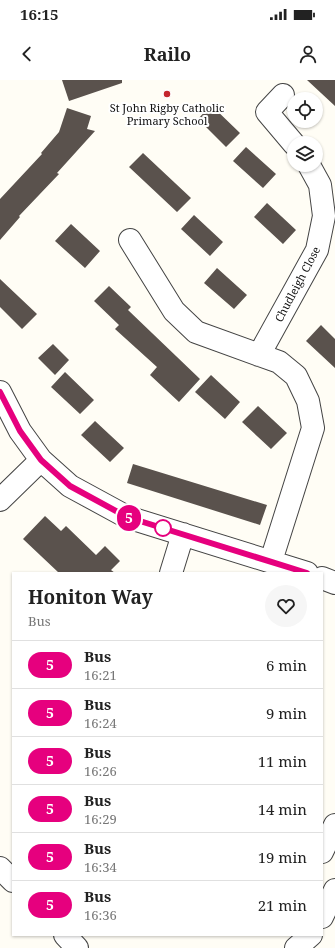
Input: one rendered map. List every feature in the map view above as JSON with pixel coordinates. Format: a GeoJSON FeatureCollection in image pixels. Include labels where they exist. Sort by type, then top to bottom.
{"type":"FeatureCollection","features":[{"type":"Feature","properties":{"kind":"street"},"geometry":{"type":"LineString","coordinates":[[284,95],[268,112],[288,136]]}},
{"type":"Feature","properties":{"kind":"street","name":"Chudleigh Close"},"geometry":{"type":"LineString","coordinates":[[259,355],[318,250],[324,216],[320,185],[313,172]]}},
{"type":"Feature","properties":{"kind":"street"},"geometry":{"type":"LineString","coordinates":[[130,240],[174,311],[196,332],[279,362],[296,376],[308,401],[312,428],[271,561]]}},
{"type":"Feature","properties":{"kind":"street"},"geometry":{"type":"LineString","coordinates":[[0,392],[20,431],[41,460],[70,486],[127,517],[304,572]]}},
{"type":"Feature","properties":{"kind":"street"},"geometry":{"type":"LineString","coordinates":[[0,500],[41,460]]}},
{"type":"Feature","properties":{"kind":"street"},"geometry":{"type":"LineString","coordinates":[[170,572],[183,534]]}},
{"type":"Feature","properties":{"kind":"street"},"geometry":{"type":"LineString","coordinates":[[323,578],[335,583]]}},
{"type":"Feature","properties":{"kind":"street"},"geometry":{"type":"LineString","coordinates":[[323,850],[335,825]]}},
{"type":"Feature","properties":{"kind":"street"},"geometry":{"type":"LineString","coordinates":[[0,868],[12,880]]}},
{"type":"Feature","properties":{"kind":"street"},"geometry":{"type":"LineString","coordinates":[[323,916],[335,890]]}},
{"type":"Feature","properties":{"kind":"street"},"geometry":{"type":"LineString","coordinates":[[66,936],[77,948]]}},
{"type":"Feature","properties":{"kind":"street"},"geometry":{"type":"LineString","coordinates":[[292,936],[292,948]]}},
{"type":"Feature","properties":{"kind":"street"},"geometry":{"type":"LineString","coordinates":[[296,948],[310,936]]}},
{"type":"Feature","properties":{"kind":"building"},"geometry":{"type":"Polygon","coordinates":[[[62,80],[122,80],[122,83],[69,101],[62,80]]]}},
{"type":"Feature","properties":{"kind":"building"},"geometry":{"type":"Polygon","coordinates":[[[307,80],[335,80],[335,106],[323,95],[323,92],[320,92],[307,80]]]}},
{"type":"Feature","properties":{"kind":"building"},"geometry":{"type":"Polygon","coordinates":[[[211,105],[240,133],[226,147],[198,119],[211,105]]]}},
{"type":"Feature","properties":{"kind":"building"},"geometry":{"type":"Polygon","coordinates":[[[67,108],[91,116],[87,129],[95,131],[57,173],[59,174],[19,216],[20,217],[0,240],[0,199],[42,154],[41,153],[59,132],[67,108]]]}},
{"type":"Feature","properties":{"kind":"building"},"geometry":{"type":"Polygon","coordinates":[[[246,147],[276,174],[263,188],[233,161],[246,147]]]}},
{"type":"Feature","properties":{"kind":"building"},"geometry":{"type":"Polygon","coordinates":[[[143,153],[191,198],[177,212],[129,167],[143,153]]]}},
{"type":"Feature","properties":{"kind":"building"},"geometry":{"type":"Polygon","coordinates":[[[267,203],[296,230],[283,244],[254,217],[267,203]]]}},
{"type":"Feature","properties":{"kind":"building"},"geometry":{"type":"Polygon","coordinates":[[[194,215],[223,242],[210,256],[181,229],[194,215]]]}},
{"type":"Feature","properties":{"kind":"building"},"geometry":{"type":"Polygon","coordinates":[[[71,224],[100,251],[85,268],[55,241],[71,224]]]}},
{"type":"Feature","properties":{"kind":"building"},"geometry":{"type":"Polygon","coordinates":[[[217,268],[247,295],[234,309],[204,283],[217,268]]]}},
{"type":"Feature","properties":{"kind":"building"},"geometry":{"type":"Polygon","coordinates":[[[0,279],[37,314],[22,329],[0,307],[0,279]]]}},
{"type":"Feature","properties":{"kind":"building"},"geometry":{"type":"Polygon","coordinates":[[[109,286],[131,307],[128,310],[200,379],[179,402],[150,375],[157,367],[115,329],[119,325],[94,301],[109,286]]]}},
{"type":"Feature","properties":{"kind":"building"},"geometry":{"type":"Polygon","coordinates":[[[321,325],[335,339],[335,368],[306,341],[321,325]]]}},
{"type":"Feature","properties":{"kind":"building"},"geometry":{"type":"Polygon","coordinates":[[[53,344],[69,360],[55,375],[38,358],[53,344]]]}},
{"type":"Feature","properties":{"kind":"building"},"geometry":{"type":"Polygon","coordinates":[[[65,372],[94,400],[80,414],[51,387],[65,372]]]}},
{"type":"Feature","properties":{"kind":"building"},"geometry":{"type":"Polygon","coordinates":[[[211,375],[240,402],[225,419],[195,392],[211,375]]]}},
{"type":"Feature","properties":{"kind":"building"},"geometry":{"type":"Polygon","coordinates":[[[258,406],[287,433],[271,449],[242,422],[258,406]]]}},
{"type":"Feature","properties":{"kind":"building"},"geometry":{"type":"Polygon","coordinates":[[[95,421],[124,448],[110,462],[81,435],[95,421]]]}},
{"type":"Feature","properties":{"kind":"building"},"geometry":{"type":"Polygon","coordinates":[[[133,464],[267,505],[260,525],[127,483],[133,464]]]}},
{"type":"Feature","properties":{"kind":"building"},"geometry":{"type":"Polygon","coordinates":[[[45,516],[61,531],[66,526],[96,555],[105,546],[120,561],[111,570],[114,572],[58,572],[23,539],[45,516]]]}},
{"type":"Feature","properties":{"kind":"bus line","name":"5"},"geometry":{"type":"LineString","coordinates":[[0,392],[20,431],[41,460],[70,486],[127,517],[304,572]]}},
{"type":"Feature","properties":{"kind":"place","name":"St John Rigby Catholic Primary School"},"geometry":{"type":"Point","coordinates":[167,94]}}]}
